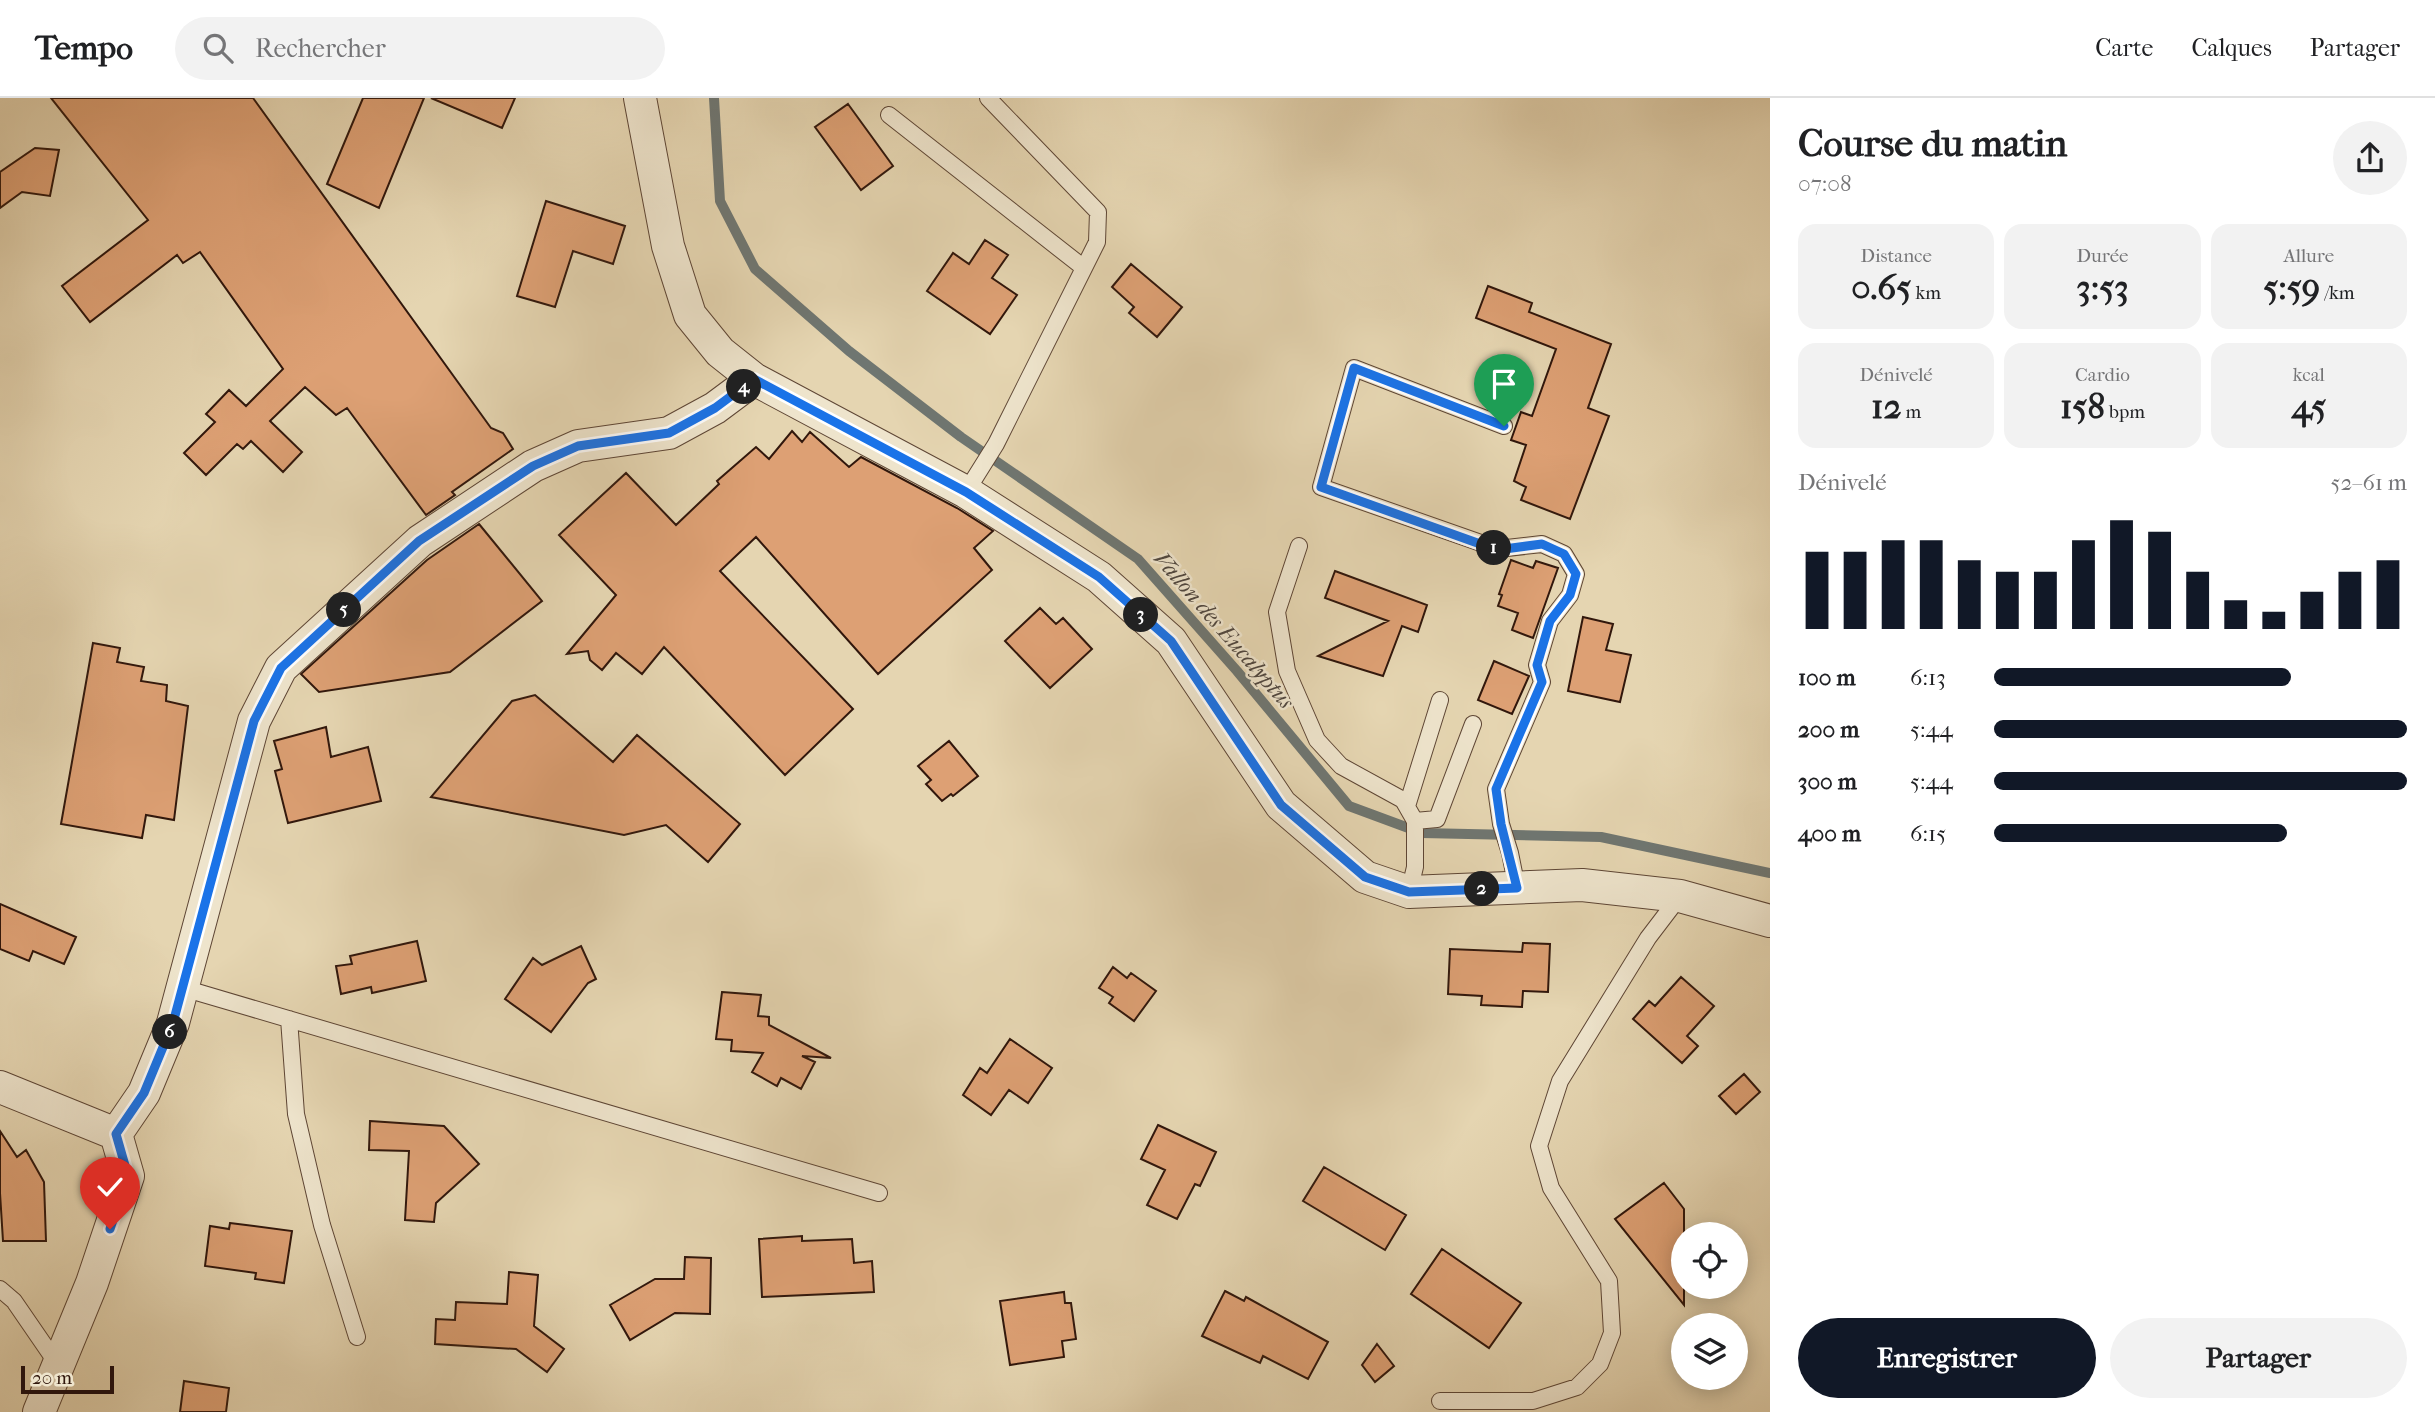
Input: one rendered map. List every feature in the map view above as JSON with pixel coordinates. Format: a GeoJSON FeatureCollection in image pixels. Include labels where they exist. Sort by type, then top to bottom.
{"type":"FeatureCollection","features":[{"type":"Feature","properties":{"kind":"street"},"geometry":{"type":"LineString","coordinates":[[640,98],[668,246],[690,315],[720,352],[754,379],[974,479],[1099,577],[1171,641],[1281,805],[1365,877],[1409,892],[1582,886],[1680,897],[1770,921]]}},
{"type":"Feature","properties":{"kind":"street"},"geometry":{"type":"LineString","coordinates":[[116,1134],[144,1093],[173,1023],[254,721],[281,668],[419,541],[533,466],[578,446],[669,433],[715,408],[754,379]]}},
{"type":"Feature","properties":{"kind":"street"},"geometry":{"type":"LineString","coordinates":[[0,1087],[116,1134]]}},
{"type":"Feature","properties":{"kind":"street"},"geometry":{"type":"LineString","coordinates":[[39,1412],[92,1283],[128,1176],[116,1134]]}},
{"type":"Feature","properties":{"kind":"lane"},"geometry":{"type":"LineString","coordinates":[[974,479],[996,444],[1097,242],[1098,212],[988,98]]}},
{"type":"Feature","properties":{"kind":"lane"},"geometry":{"type":"LineString","coordinates":[[889,115],[1084,268]]}},
{"type":"Feature","properties":{"kind":"lane"},"geometry":{"type":"LineString","coordinates":[[1504,426],[1354,368],[1321,487],[1497,550],[1542,544],[1564,554],[1576,574],[1570,595],[1550,621],[1537,665],[1542,682],[1496,789],[1501,824],[1517,888]]}},
{"type":"Feature","properties":{"kind":"lane"},"geometry":{"type":"LineString","coordinates":[[1299,546],[1277,612],[1287,671],[1317,740],[1341,765],[1376,783],[1403,800],[1407,806],[1415,821],[1415,867],[1409,892]]}},
{"type":"Feature","properties":{"kind":"lane"},"geometry":{"type":"LineString","coordinates":[[1407,806],[1440,700]]}},
{"type":"Feature","properties":{"kind":"lane"},"geometry":{"type":"LineString","coordinates":[[1415,821],[1437,818],[1473,724]]}},
{"type":"Feature","properties":{"kind":"lane"},"geometry":{"type":"LineString","coordinates":[[1440,1401],[1533,1401],[1577,1387],[1600,1364],[1612,1333],[1609,1280],[1551,1188],[1539,1146],[1560,1081],[1648,939],[1680,897]]}},
{"type":"Feature","properties":{"kind":"lane"},"geometry":{"type":"LineString","coordinates":[[183,988],[879,1193]]}},
{"type":"Feature","properties":{"kind":"lane"},"geometry":{"type":"LineString","coordinates":[[289,1019],[296,1114],[322,1225],[356,1337]]}},
{"type":"Feature","properties":{"kind":"lane"},"geometry":{"type":"LineString","coordinates":[[0,1289],[14,1301],[58,1365]]}},
{"type":"Feature","properties":{"kind":"building"},"geometry":{"type":"Polygon","coordinates":[[[51,98],[253,98],[491,428],[503,433],[513,449],[452,492],[455,495],[426,515],[347,408],[336,415],[305,387],[270,421],[302,452],[283,472],[251,441],[243,449],[237,444],[206,475],[184,453],[215,422],[206,414],[229,390],[246,406],[283,369],[200,252],[183,263],[177,255],[90,322],[62,286],[148,220],[51,98]]]}},
{"type":"Feature","properties":{"kind":"building"},"geometry":{"type":"Polygon","coordinates":[[[363,98],[424,98],[379,208],[327,184],[363,98]]]}},
{"type":"Feature","properties":{"kind":"building"},"geometry":{"type":"Polygon","coordinates":[[[431,98],[515,98],[502,128],[431,98]]]}},
{"type":"Feature","properties":{"kind":"building"},"geometry":{"type":"Polygon","coordinates":[[[848,104],[893,166],[861,190],[815,127],[848,104]]]}},
{"type":"Feature","properties":{"kind":"building"},"geometry":{"type":"Polygon","coordinates":[[[35,148],[59,150],[50,196],[22,192],[0,208],[0,172],[35,148]]]}},
{"type":"Feature","properties":{"kind":"building"},"geometry":{"type":"Polygon","coordinates":[[[546,201],[625,226],[613,264],[573,251],[555,307],[517,296],[546,201]]]}},
{"type":"Feature","properties":{"kind":"building"},"geometry":{"type":"Polygon","coordinates":[[[985,240],[1008,255],[992,278],[1017,295],[990,334],[927,291],[953,253],[969,264],[985,240]]]}},
{"type":"Feature","properties":{"kind":"building"},"geometry":{"type":"Polygon","coordinates":[[[1131,264],[1182,307],[1157,337],[1129,313],[1134,307],[1112,287],[1131,264]]]}},
{"type":"Feature","properties":{"kind":"building"},"geometry":{"type":"Polygon","coordinates":[[[1488,286],[1532,303],[1529,312],[1611,344],[1588,408],[1609,416],[1570,519],[1521,500],[1526,487],[1514,481],[1526,445],[1511,440],[1521,412],[1532,416],[1556,349],[1476,318],[1488,286]]]}},
{"type":"Feature","properties":{"kind":"building"},"geometry":{"type":"Polygon","coordinates":[[[792,431],[802,442],[810,432],[849,467],[861,457],[957,508],[993,531],[974,548],[992,570],[878,674],[756,537],[720,571],[853,709],[785,775],[664,647],[642,674],[616,653],[602,670],[590,660],[588,651],[567,654],[616,595],[559,535],[626,473],[676,525],[719,484],[717,481],[756,447],[769,459],[792,431]]]}},
{"type":"Feature","properties":{"kind":"building"},"geometry":{"type":"Polygon","coordinates":[[[479,524],[542,601],[450,672],[319,692],[301,674],[427,560],[479,524]]]}},
{"type":"Feature","properties":{"kind":"building"},"geometry":{"type":"Polygon","coordinates":[[[1511,560],[1533,568],[1536,561],[1558,568],[1533,638],[1512,630],[1518,613],[1498,606],[1502,595],[1499,594],[1511,560]]]}},
{"type":"Feature","properties":{"kind":"building"},"geometry":{"type":"Polygon","coordinates":[[[1335,571],[1427,605],[1418,632],[1402,626],[1383,676],[1318,656],[1388,621],[1325,598],[1335,571]]]}},
{"type":"Feature","properties":{"kind":"building"},"geometry":{"type":"Polygon","coordinates":[[[1040,608],[1056,624],[1063,618],[1092,649],[1050,688],[1005,641],[1040,608]]]}},
{"type":"Feature","properties":{"kind":"building"},"geometry":{"type":"Polygon","coordinates":[[[1583,617],[1613,624],[1606,650],[1631,655],[1620,702],[1568,691],[1583,617]]]}},
{"type":"Feature","properties":{"kind":"building"},"geometry":{"type":"Polygon","coordinates":[[[93,643],[120,648],[117,662],[144,667],[141,681],[167,685],[166,701],[188,706],[174,820],[146,815],[142,838],[61,824],[93,643]]]}},
{"type":"Feature","properties":{"kind":"building"},"geometry":{"type":"Polygon","coordinates":[[[1494,661],[1529,676],[1512,714],[1478,700],[1494,661]]]}},
{"type":"Feature","properties":{"kind":"building"},"geometry":{"type":"Polygon","coordinates":[[[535,695],[613,762],[637,735],[740,824],[708,862],[666,825],[624,835],[431,797],[512,701],[535,695]]]}},
{"type":"Feature","properties":{"kind":"building"},"geometry":{"type":"Polygon","coordinates":[[[326,727],[331,757],[368,747],[381,801],[288,823],[275,771],[282,769],[274,741],[326,727]]]}},
{"type":"Feature","properties":{"kind":"building"},"geometry":{"type":"Polygon","coordinates":[[[949,741],[978,776],[953,796],[951,794],[942,801],[926,784],[931,780],[918,766],[949,741]]]}},
{"type":"Feature","properties":{"kind":"building"},"geometry":{"type":"Polygon","coordinates":[[[0,904],[76,937],[64,964],[33,951],[29,961],[0,949],[0,904]]]}},
{"type":"Feature","properties":{"kind":"building"},"geometry":{"type":"Polygon","coordinates":[[[417,941],[426,981],[372,993],[371,987],[341,994],[336,966],[352,964],[350,956],[417,941]]]}},
{"type":"Feature","properties":{"kind":"building"},"geometry":{"type":"Polygon","coordinates":[[[1523,943],[1550,944],[1548,992],[1523,991],[1522,1007],[1481,1005],[1482,996],[1448,994],[1450,949],[1522,952],[1523,943]]]}},
{"type":"Feature","properties":{"kind":"building"},"geometry":{"type":"Polygon","coordinates":[[[581,946],[596,979],[588,983],[551,1032],[505,999],[533,958],[542,965],[581,946]]]}},
{"type":"Feature","properties":{"kind":"building"},"geometry":{"type":"Polygon","coordinates":[[[1113,967],[1127,978],[1131,973],[1156,991],[1134,1021],[1109,1003],[1113,997],[1099,988],[1113,967]]]}},
{"type":"Feature","properties":{"kind":"building"},"geometry":{"type":"Polygon","coordinates":[[[1681,977],[1714,1006],[1687,1036],[1698,1046],[1682,1063],[1633,1019],[1649,1001],[1655,1006],[1681,977]]]}},
{"type":"Feature","properties":{"kind":"building"},"geometry":{"type":"Polygon","coordinates":[[[722,992],[761,995],[758,1016],[769,1017],[769,1025],[831,1058],[802,1056],[815,1062],[801,1089],[781,1078],[777,1086],[752,1072],[763,1053],[731,1051],[732,1040],[716,1039],[722,992]]]}},
{"type":"Feature","properties":{"kind":"building"},"geometry":{"type":"Polygon","coordinates":[[[1010,1039],[1052,1068],[1028,1103],[1009,1090],[991,1115],[963,1095],[980,1068],[987,1073],[1010,1039]]]}},
{"type":"Feature","properties":{"kind":"building"},"geometry":{"type":"Polygon","coordinates":[[[1744,1074],[1760,1092],[1736,1114],[1719,1096],[1744,1074]]]}},
{"type":"Feature","properties":{"kind":"building"},"geometry":{"type":"Polygon","coordinates":[[[370,1121],[444,1126],[479,1164],[436,1203],[434,1222],[405,1220],[409,1151],[369,1150],[370,1121]]]}},
{"type":"Feature","properties":{"kind":"building"},"geometry":{"type":"Polygon","coordinates":[[[1158,1125],[1216,1152],[1200,1186],[1195,1184],[1177,1219],[1147,1205],[1165,1170],[1141,1159],[1158,1125]]]}},
{"type":"Feature","properties":{"kind":"building"},"geometry":{"type":"Polygon","coordinates":[[[0,1131],[17,1157],[26,1150],[44,1182],[46,1241],[3,1241],[0,1131]]]}},
{"type":"Feature","properties":{"kind":"building"},"geometry":{"type":"Polygon","coordinates":[[[1324,1167],[1406,1215],[1385,1250],[1303,1201],[1324,1167]]]}},
{"type":"Feature","properties":{"kind":"building"},"geometry":{"type":"Polygon","coordinates":[[[1664,1183],[1684,1209],[1684,1222],[1671,1222],[1671,1289],[1615,1219],[1664,1183]]]}},
{"type":"Feature","properties":{"kind":"building"},"geometry":{"type":"Polygon","coordinates":[[[230,1223],[292,1231],[284,1283],[255,1279],[256,1273],[205,1266],[210,1226],[229,1229],[230,1223]]]}},
{"type":"Feature","properties":{"kind":"building"},"geometry":{"type":"Polygon","coordinates":[[[802,1236],[802,1241],[852,1239],[854,1263],[872,1261],[874,1292],[762,1297],[759,1239],[802,1236]]]}},
{"type":"Feature","properties":{"kind":"building"},"geometry":{"type":"Polygon","coordinates":[[[1442,1249],[1521,1303],[1489,1348],[1411,1294],[1442,1249]]]}},
{"type":"Feature","properties":{"kind":"building"},"geometry":{"type":"Polygon","coordinates":[[[685,1257],[711,1258],[710,1314],[675,1313],[630,1340],[610,1305],[655,1279],[684,1279],[685,1257]]]}},
{"type":"Feature","properties":{"kind":"building"},"geometry":{"type":"Polygon","coordinates":[[[509,1272],[538,1275],[534,1326],[564,1349],[547,1372],[516,1349],[435,1344],[436,1319],[455,1320],[456,1302],[507,1304],[509,1272]]]}},
{"type":"Feature","properties":{"kind":"building"},"geometry":{"type":"Polygon","coordinates":[[[1225,1291],[1244,1301],[1246,1297],[1328,1342],[1308,1379],[1263,1356],[1260,1363],[1202,1336],[1225,1291]]]}},
{"type":"Feature","properties":{"kind":"building"},"geometry":{"type":"Polygon","coordinates":[[[1064,1292],[1065,1303],[1071,1303],[1076,1339],[1062,1341],[1064,1357],[1010,1365],[1000,1301],[1064,1292]]]}},
{"type":"Feature","properties":{"kind":"building"},"geometry":{"type":"Polygon","coordinates":[[[1377,1344],[1394,1366],[1375,1382],[1362,1365],[1377,1344]]]}},
{"type":"Feature","properties":{"kind":"building"},"geometry":{"type":"Polygon","coordinates":[[[184,1381],[229,1388],[226,1412],[180,1412],[184,1381]]]}},
{"type":"Feature","properties":{"kind":"waterway","name":"Vallon des Eucalyptus"},"geometry":{"type":"LineString","coordinates":[[714,98],[720,201],[755,269],[849,351],[961,437],[1138,559],[1237,671],[1349,806],[1422,833],[1601,837],[1770,873]]}},
{"type":"Feature","properties":{"kind":"route"},"geometry":{"type":"LineString","coordinates":[[110,1229],[128,1176],[116,1134],[144,1093],[173,1023],[254,721],[281,668],[419,541],[533,466],[578,446],[669,433],[715,408],[754,379],[966,492],[1099,577],[1171,641],[1281,805],[1365,877],[1409,892],[1517,888],[1501,824],[1496,789],[1542,682],[1537,665],[1550,621],[1570,595],[1576,574],[1564,554],[1542,544],[1497,550],[1321,487],[1354,368],[1504,426]]}}]}
